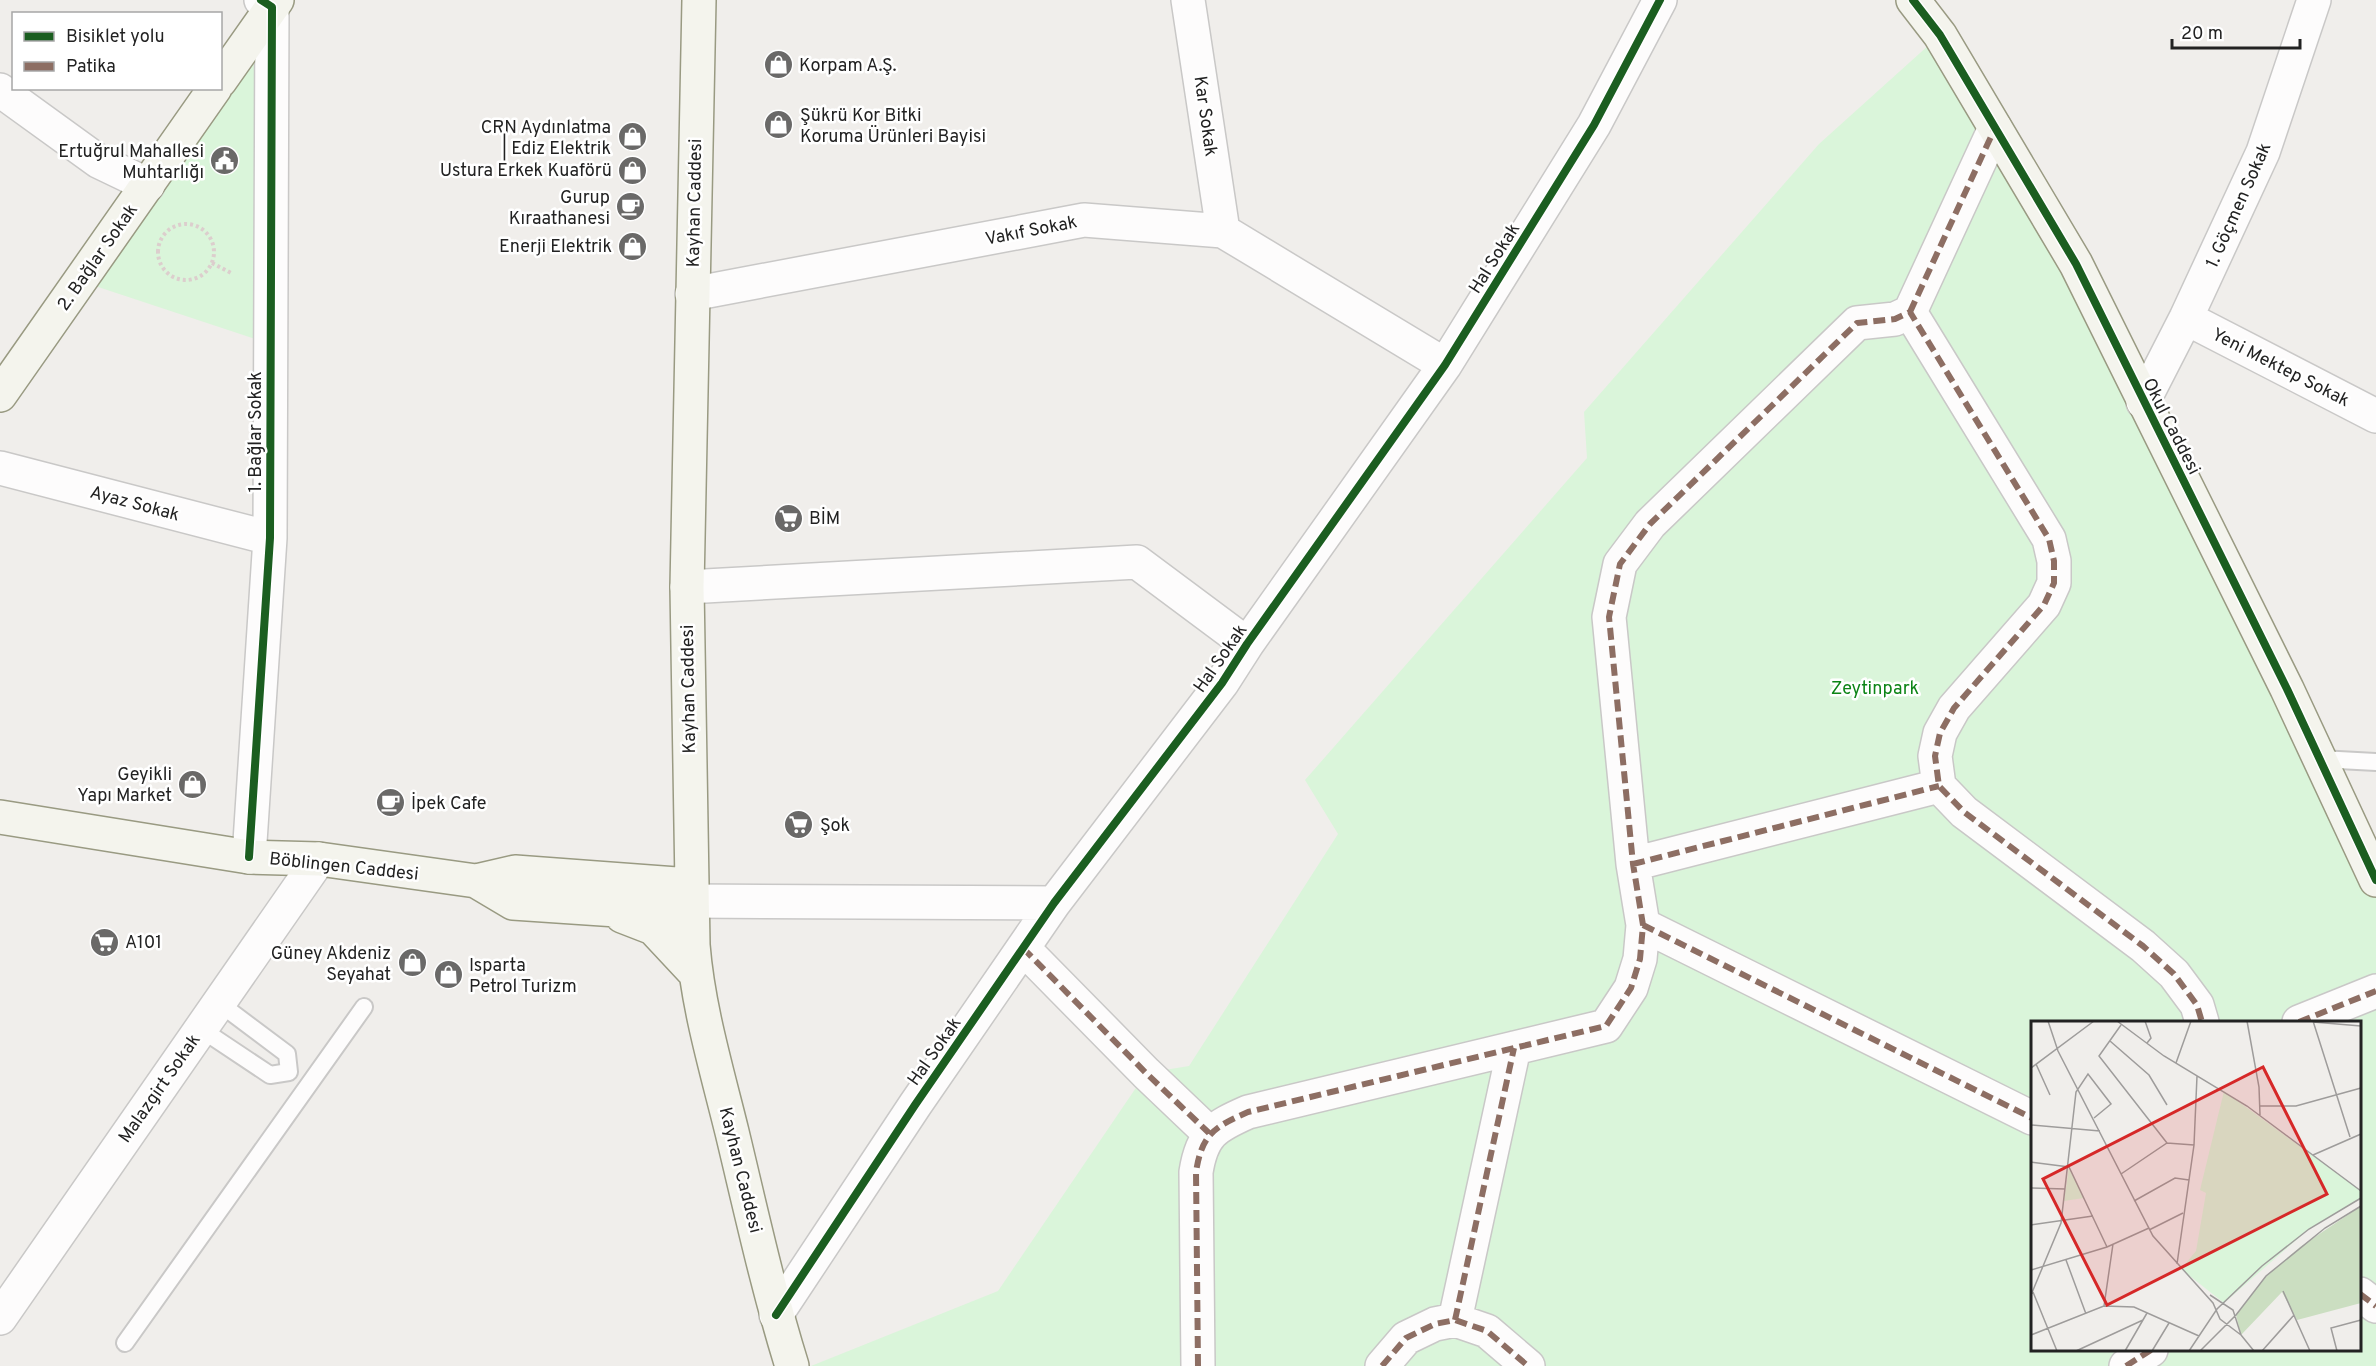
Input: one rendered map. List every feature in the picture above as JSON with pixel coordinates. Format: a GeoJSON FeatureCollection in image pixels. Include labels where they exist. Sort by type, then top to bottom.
{"type":"FeatureCollection","features":[{"type":"Feature","properties":{"kind":"main road","name":"Kayhan Caddesi"},"geometry":{"type":"LineString","coordinates":[[699,0],[687,587],[690,900],[695,973],[776,1315],[792,1366]]}},
{"type":"Feature","properties":{"kind":"main road","name":"Okul Caddesi"},"geometry":{"type":"LineString","coordinates":[[1913,0],[1940,35],[2076,264],[2320,759],[2376,880]]}},
{"type":"Feature","properties":{"kind":"main road"},"geometry":{"type":"LineString","coordinates":[[222,78],[270,2]]}},
{"type":"Feature","properties":{"kind":"main road","name":"2. Bağlar Sokak"},"geometry":{"type":"LineString","coordinates":[[0,395],[214,90]]}},
{"type":"Feature","properties":{"kind":"main road","name":"Böblingen Caddesi"},"geometry":{"type":"LineString","coordinates":[[0,817],[249,857],[318,859],[476,881],[515,872],[690,900]]}},
{"type":"Feature","properties":{"kind":"main road"},"geometry":{"type":"LineString","coordinates":[[476,881],[513,903],[588,908],[690,900]]}},
{"type":"Feature","properties":{"kind":"main road"},"geometry":{"type":"LineString","coordinates":[[588,908],[648,925],[695,973]]}},
{"type":"Feature","properties":{"kind":"street","name":"Kar Sokak"},"geometry":{"type":"LineString","coordinates":[[1188,0],[1223,231]]}},
{"type":"Feature","properties":{"kind":"street","name":"Hal Sokak"},"geometry":{"type":"LineString","coordinates":[[776,1315],[915,1105],[1054,903],[1222,683],[1247,644],[1445,365],[1594,125],[1660,0]]}},
{"type":"Feature","properties":{"kind":"street","name":"1. Göçmen Sokak"},"geometry":{"type":"LineString","coordinates":[[2143,402],[2186,318],[2263,152],[2314,0]]}},
{"type":"Feature","properties":{"kind":"street","name":"1. Bağlar Sokak"},"geometry":{"type":"LineString","coordinates":[[249,857],[270,538],[270,2]]}},
{"type":"Feature","properties":{"kind":"street"},"geometry":{"type":"LineString","coordinates":[[0,90],[98,161],[148,185]]}},
{"type":"Feature","properties":{"kind":"street"},"geometry":{"type":"LineString","coordinates":[[1198,1366],[1196,1172],[1200,1151],[1209,1133],[1248,1112],[1606,1026],[1631,988],[1640,959],[1643,925],[1633,864],[1609,617],[1620,564],[1650,524],[1857,323],[1895,319],[1910,312],[1995,128]]}},
{"type":"Feature","properties":{"kind":"street","name":"Vakıf Sokak"},"geometry":{"type":"LineString","coordinates":[[692,294],[1084,220],[1223,231],[1445,365]]}},
{"type":"Feature","properties":{"kind":"street"},"geometry":{"type":"LineString","coordinates":[[1910,312],[2049,539],[2054,561],[2054,583],[2044,605],[1954,708],[1940,733],[1935,756],[1939,786],[1964,812],[2143,946],[2174,974],[2197,1005],[2201,1021]]}},
{"type":"Feature","properties":{"kind":"street","name":"Yeni Mektep Sokak"},"geometry":{"type":"LineString","coordinates":[[2186,318],[2376,416]]}},
{"type":"Feature","properties":{"kind":"street","name":"Ayaz Sokak"},"geometry":{"type":"LineString","coordinates":[[0,468],[270,538]]}},
{"type":"Feature","properties":{"kind":"street"},"geometry":{"type":"LineString","coordinates":[[687,587],[1137,562],[1247,644]]}},
{"type":"Feature","properties":{"kind":"street"},"geometry":{"type":"LineString","coordinates":[[1633,864],[1939,786]]}},
{"type":"Feature","properties":{"kind":"street","name":"Malazgirt Sokak"},"geometry":{"type":"LineString","coordinates":[[0,1317],[318,859]]}},
{"type":"Feature","properties":{"kind":"street"},"geometry":{"type":"LineString","coordinates":[[690,900],[1054,903]]}},
{"type":"Feature","properties":{"kind":"street"},"geometry":{"type":"LineString","coordinates":[[1643,925],[2031,1118]]}},
{"type":"Feature","properties":{"kind":"street"},"geometry":{"type":"LineString","coordinates":[[1023,948],[1146,1073],[1209,1133]]}},
{"type":"Feature","properties":{"kind":"street"},"geometry":{"type":"LineString","coordinates":[[2304,1021],[2376,991]]}},
{"type":"Feature","properties":{"kind":"street"},"geometry":{"type":"LineString","coordinates":[[1455,1320],[1514,1048]]}},
{"type":"Feature","properties":{"kind":"street"},"geometry":{"type":"LineString","coordinates":[[2361,1295],[2376,1306]]}},
{"type":"Feature","properties":{"kind":"street"},"geometry":{"type":"LineString","coordinates":[[1382,1366],[1406,1338],[1436,1324],[1455,1320],[1487,1331],[1528,1366]]}},
{"type":"Feature","properties":{"kind":"street"},"geometry":{"type":"LineString","coordinates":[[2126,1366],[2149,1351]]}},
{"type":"Feature","properties":{"kind":"lane"},"geometry":{"type":"LineString","coordinates":[[2320,759],[2376,762]]}},
{"type":"Feature","properties":{"kind":"lane"},"geometry":{"type":"LineString","coordinates":[[125,1343],[364,1007]]}},
{"type":"Feature","properties":{"kind":"lane"},"geometry":{"type":"LineString","coordinates":[[210,1016],[270,1075],[289,1072],[308,1086]]}},
{"type":"Feature","properties":{"kind":"lane"},"geometry":{"type":"LineString","coordinates":[[210,1016],[287,1054],[289,1072]]}},
{"type":"Feature","properties":{"kind":"path"},"geometry":{"type":"LineString","coordinates":[[178,224],[188,224],[204,230],[214,245],[214,254],[212,263],[200,277],[181,280],[165,271],[158,253],[163,235],[178,224]]}},
{"type":"Feature","properties":{"kind":"green space"},"geometry":{"type":"Polygon","coordinates":[[[272,7],[270,344],[80,281],[214,90],[222,90],[222,78],[272,7]]]}},
{"type":"Feature","properties":{"kind":"green space","name":"Zeytinpark"},"geometry":{"type":"Polygon","coordinates":[[[1940,35],[2376,880],[2376,1366],[811,1366],[998,1291],[1146,1073],[1189,1066],[1338,834],[1305,780],[1587,458],[1584,412],[1819,144],[1940,35]]]}},
{"type":"Feature","properties":{"kind":"marked path"},"geometry":{"type":"LineString","coordinates":[[1910,312],[1995,128]]}},
{"type":"Feature","properties":{"kind":"marked path"},"geometry":{"type":"LineString","coordinates":[[1198,1366],[1196,1172],[1202,1149],[1212,1133],[1226,1122],[1248,1112],[1606,1026],[1631,988],[1640,959],[1643,925],[1633,864],[1609,617],[1620,564],[1650,524],[1857,323],[1895,319],[1910,312],[2049,539],[2054,561],[2054,583],[2044,605],[1954,708],[1940,733],[1935,756],[1939,786],[1964,812],[2143,946],[2174,974],[2197,1005],[2202,1021]]}},
{"type":"Feature","properties":{"kind":"marked path"},"geometry":{"type":"LineString","coordinates":[[1633,864],[1939,786]]}},
{"type":"Feature","properties":{"kind":"marked path"},"geometry":{"type":"LineString","coordinates":[[1643,925],[2031,1118]]}},
{"type":"Feature","properties":{"kind":"marked path"},"geometry":{"type":"LineString","coordinates":[[1023,948],[1146,1073],[1209,1133]]}},
{"type":"Feature","properties":{"kind":"marked path"},"geometry":{"type":"LineString","coordinates":[[2301,1021],[2376,991]]}},
{"type":"Feature","properties":{"kind":"marked path"},"geometry":{"type":"LineString","coordinates":[[1455,1320],[1514,1048]]}},
{"type":"Feature","properties":{"kind":"marked path"},"geometry":{"type":"LineString","coordinates":[[2361,1295],[2376,1306]]}},
{"type":"Feature","properties":{"kind":"marked path"},"geometry":{"type":"LineString","coordinates":[[1382,1366],[1406,1338],[1435,1324],[1455,1320],[1487,1331],[1528,1366]]}},
{"type":"Feature","properties":{"kind":"marked path"},"geometry":{"type":"LineString","coordinates":[[2126,1366],[2149,1351]]}},
{"type":"Feature","properties":{"kind":"cycle path"},"geometry":{"type":"LineString","coordinates":[[249,857],[270,538],[272,7],[261,0]]}},
{"type":"Feature","properties":{"kind":"cycle path"},"geometry":{"type":"LineString","coordinates":[[776,1315],[915,1105],[1054,903],[1222,683],[1247,644],[1445,365],[1594,125],[1660,0]]}},
{"type":"Feature","properties":{"kind":"cycle path"},"geometry":{"type":"LineString","coordinates":[[1913,0],[1940,35],[2076,264],[2287,689],[2376,880]]}},
{"type":"Feature","properties":{"kind":"place","name":"Korpam A.Ş."},"geometry":{"type":"Point","coordinates":[778,65]}},
{"type":"Feature","properties":{"kind":"place","name":"Şükrü Kor Bitki Koruma Ürünleri Bayisi"},"geometry":{"type":"Point","coordinates":[779,125]}},
{"type":"Feature","properties":{"kind":"place","name":"CRN Aydınlatma | Ediz Elektrik"},"geometry":{"type":"Point","coordinates":[632,137]}},
{"type":"Feature","properties":{"kind":"place","name":"Ertuğrul Mahallesi Muhtarlığı"},"geometry":{"type":"Point","coordinates":[225,161]}},
{"type":"Feature","properties":{"kind":"place","name":"Ustura Erkek Kuaförü"},"geometry":{"type":"Point","coordinates":[633,170]}},
{"type":"Feature","properties":{"kind":"place","name":"Gurup Kıraathanesi"},"geometry":{"type":"Point","coordinates":[631,207]}},
{"type":"Feature","properties":{"kind":"place","name":"Enerji Elektrik"},"geometry":{"type":"Point","coordinates":[633,246]}},
{"type":"Feature","properties":{"kind":"place","name":"BİM"},"geometry":{"type":"Point","coordinates":[788,518]}},
{"type":"Feature","properties":{"kind":"place","name":"Geyikli Yapı Market"},"geometry":{"type":"Point","coordinates":[193,784]}},
{"type":"Feature","properties":{"kind":"place","name":"İpek Cafe"},"geometry":{"type":"Point","coordinates":[390,803]}},
{"type":"Feature","properties":{"kind":"place","name":"Şok"},"geometry":{"type":"Point","coordinates":[799,825]}},
{"type":"Feature","properties":{"kind":"place","name":"A101"},"geometry":{"type":"Point","coordinates":[104,942]}},
{"type":"Feature","properties":{"kind":"place","name":"Güney Akdeniz Seyahat"},"geometry":{"type":"Point","coordinates":[412,963]}},
{"type":"Feature","properties":{"kind":"place","name":"Isparta Petrol Turizm"},"geometry":{"type":"Point","coordinates":[448,975]}}]}
